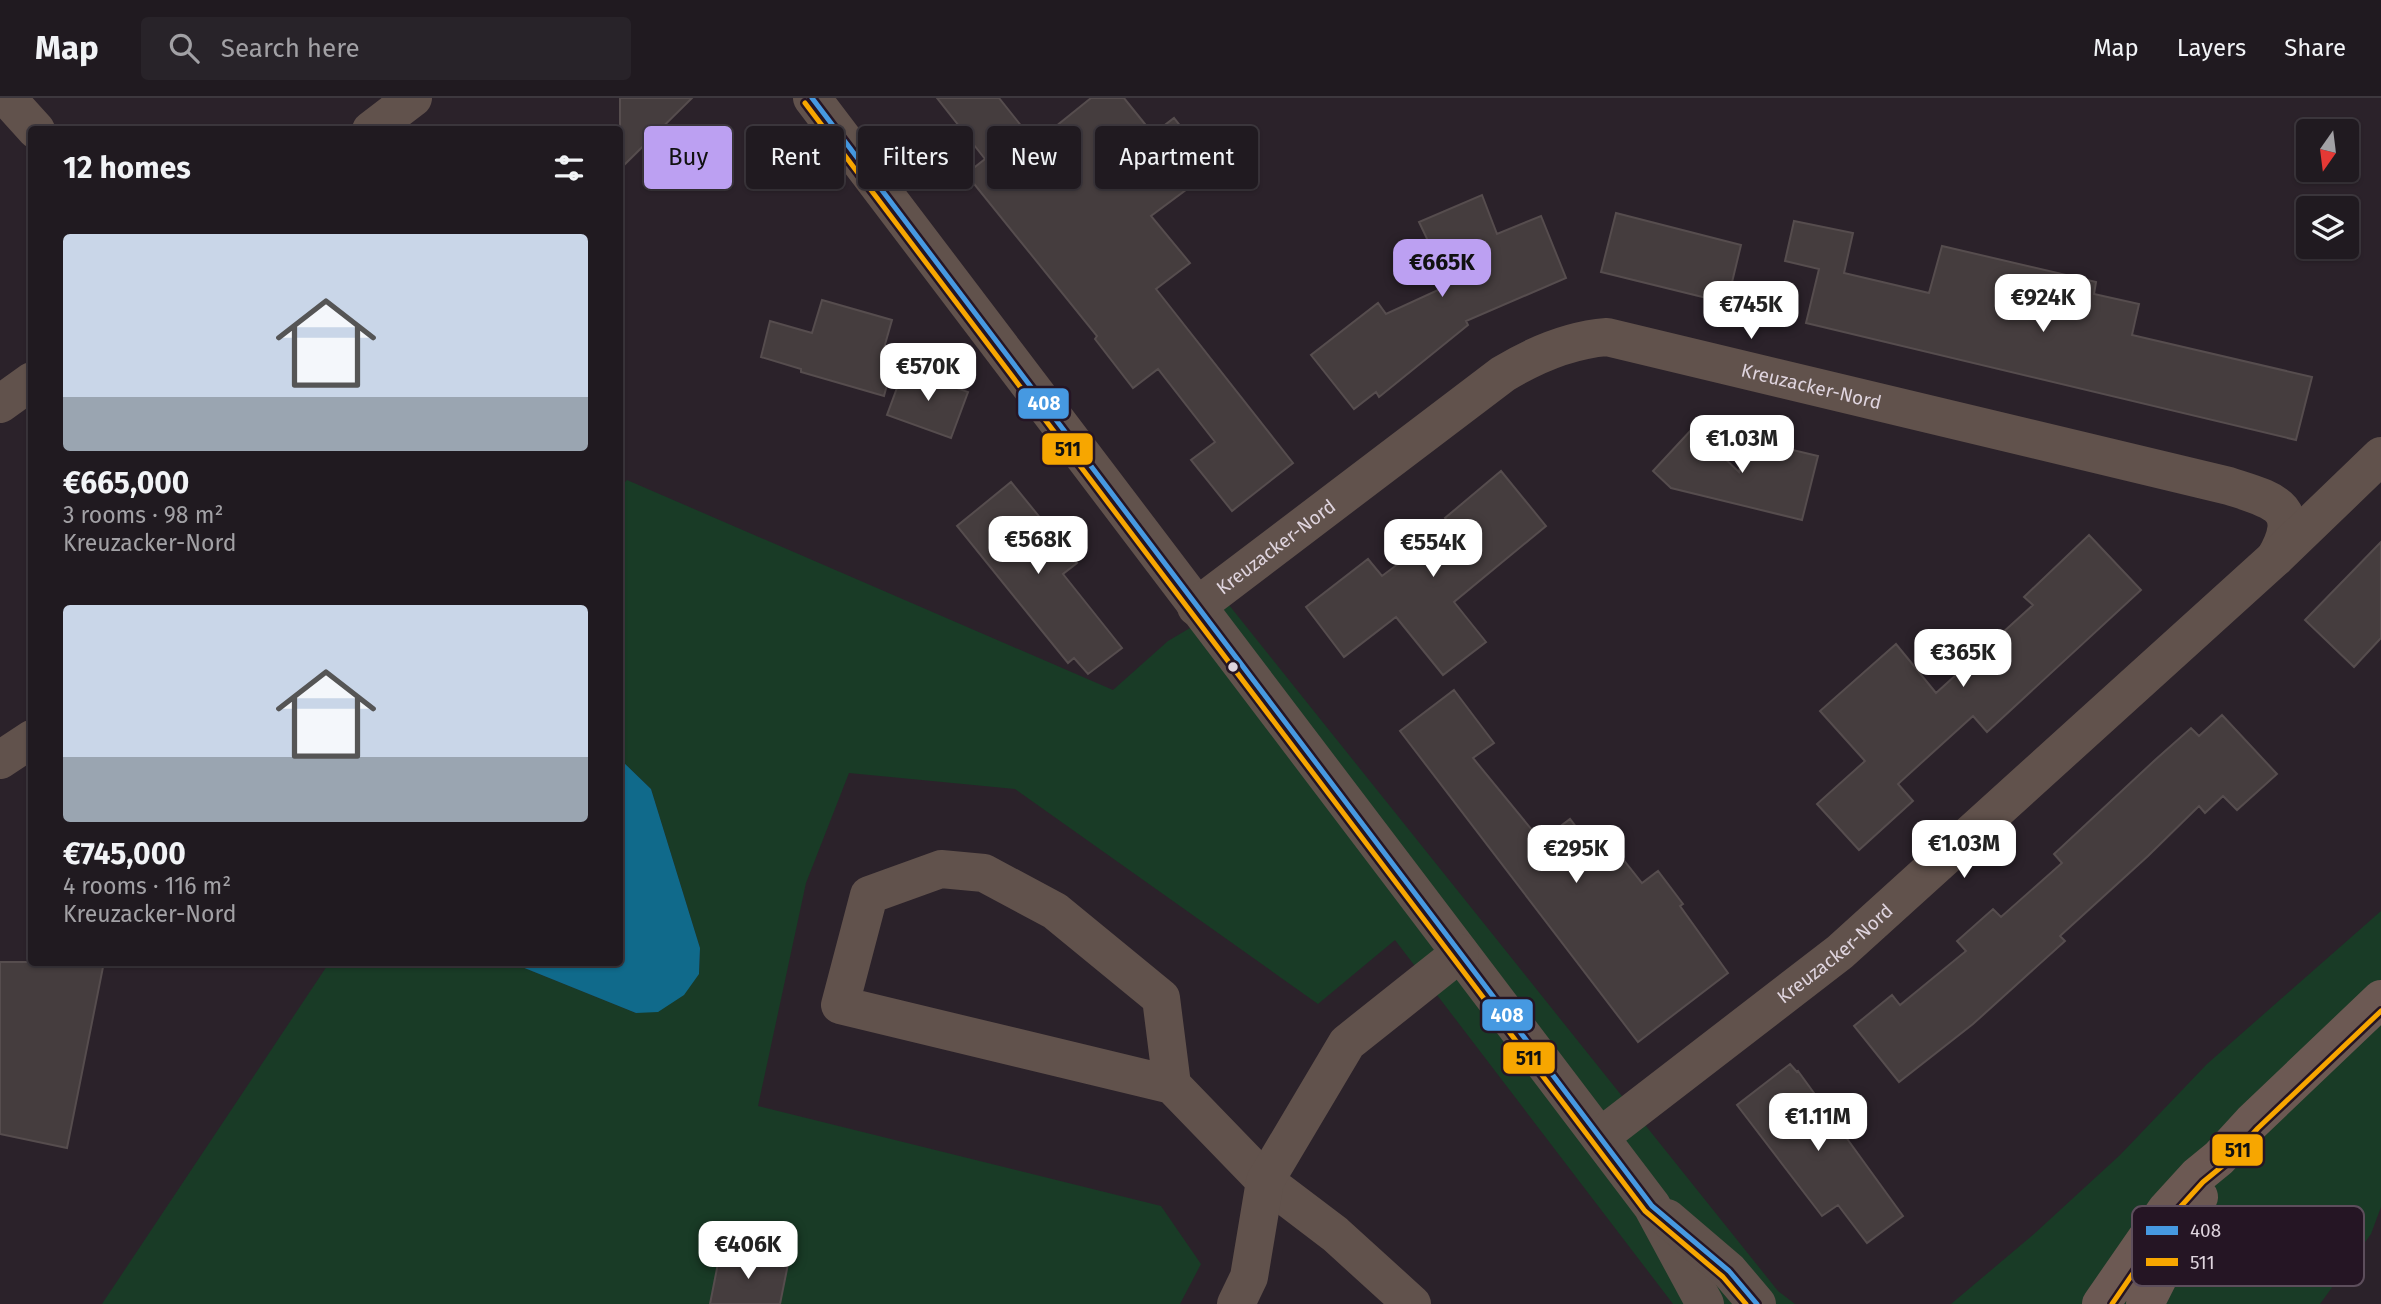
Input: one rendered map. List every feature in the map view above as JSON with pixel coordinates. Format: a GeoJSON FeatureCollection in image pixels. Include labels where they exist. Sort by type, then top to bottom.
{"type":"FeatureCollection","features":[{"type":"Feature","properties":{"kind":"main road"},"geometry":{"type":"LineString","coordinates":[[2170,1206],[2252,1122],[2381,999]]}},
{"type":"Feature","properties":{"kind":"main road"},"geometry":{"type":"LineString","coordinates":[[2195,1206],[2219,1158]]}},
{"type":"Feature","properties":{"kind":"main road"},"geometry":{"type":"LineString","coordinates":[[2101,1304],[2132,1259]]}},
{"type":"Feature","properties":{"kind":"main road"},"geometry":{"type":"LineString","coordinates":[[2145,1304],[2154,1286]]}},
{"type":"Feature","properties":{"kind":"street"},"geometry":{"type":"LineString","coordinates":[[7,98],[32,126]]}},
{"type":"Feature","properties":{"kind":"street"},"geometry":{"type":"LineString","coordinates":[[376,126],[413,98]]}},
{"type":"Feature","properties":{"kind":"street"},"geometry":{"type":"LineString","coordinates":[[812,98],[1652,1206],[1705,1304]]}},
{"type":"Feature","properties":{"kind":"street","name":"Kreuzacker-Nord"},"geometry":{"type":"LineString","coordinates":[[1196,607],[1503,374],[1527,359],[1583,338],[1607,337],[2239,489],[2273,502],[2283,511],[2288,524],[2286,540],[2275,558]]}},
{"type":"Feature","properties":{"kind":"street"},"geometry":{"type":"LineString","coordinates":[[0,404],[28,384]]}},
{"type":"Feature","properties":{"kind":"street","name":"Kreuzacker-Nord"},"geometry":{"type":"LineString","coordinates":[[1600,1137],[1840,951],[2275,558],[2381,456]]}},
{"type":"Feature","properties":{"kind":"street"},"geometry":{"type":"LineString","coordinates":[[0,761],[28,742]]}},
{"type":"Feature","properties":{"kind":"street"},"geometry":{"type":"LineString","coordinates":[[1172,1085],[1161,998],[1055,911],[984,873],[941,869],[869,895],[840,1005],[1172,1085],[1265,1181],[1335,1234],[1412,1304]]}},
{"type":"Feature","properties":{"kind":"street"},"geometry":{"type":"LineString","coordinates":[[1236,1304],[1249,1277],[1265,1181],[1347,1043],[1460,953]]}},
{"type":"Feature","properties":{"kind":"street"},"geometry":{"type":"LineString","coordinates":[[1652,1206],[1729,1271],[1757,1304]]}},
{"type":"Feature","properties":{"kind":"green space"},"geometry":{"type":"Polygon","coordinates":[[[627,480],[1113,690],[1168,641],[1229,605],[1778,1291],[1795,1304],[1673,1304],[1395,940],[1318,1004],[1015,789],[849,773],[806,883],[758,1106],[1161,1206],[1201,1264],[1180,1304],[102,1304],[327,966],[519,966],[636,1013],[699,974],[700,948],[651,789],[623,762],[623,484],[627,480]]]}},
{"type":"Feature","properties":{"kind":"green space"},"geometry":{"type":"Polygon","coordinates":[[[2381,911],[2381,1207],[2371,1234],[2364,1244],[2364,1206],[2132,1206],[2132,1286],[2333,1286],[2320,1304],[1951,1304],[2034,1234],[2120,1155],[2207,1064],[2381,911]]]}},
{"type":"Feature","properties":{"kind":"water"},"geometry":{"type":"Polygon","coordinates":[[[623,762],[651,789],[700,948],[699,974],[684,995],[658,1012],[636,1013],[519,966],[623,966],[623,762]]]}},
{"type":"Feature","properties":{"kind":"building"},"geometry":{"type":"Polygon","coordinates":[[[620,98],[692,98],[664,126],[644,126],[644,145],[623,166],[623,126],[620,126],[620,98]]]}},
{"type":"Feature","properties":{"kind":"building"},"geometry":{"type":"Polygon","coordinates":[[[937,98],[999,98],[1021,126],[987,126],[987,189],[1081,189],[1081,126],[1056,126],[1091,98],[1124,98],[1147,126],[1095,126],[1095,189],[1187,189],[1151,216],[1190,263],[1156,289],[1293,463],[1232,511],[1191,460],[1215,442],[1158,369],[1133,388],[1095,339],[1097,336],[973,183],[973,168],[985,159],[973,144],[973,126],[959,126],[937,98]]]}},
{"type":"Feature","properties":{"kind":"building"},"geometry":{"type":"Polygon","coordinates":[[[1174,118],[1180,126],[1164,126],[1174,118]]]}},
{"type":"Feature","properties":{"kind":"building"},"geometry":{"type":"Polygon","coordinates":[[[1482,195],[1497,234],[1541,216],[1566,278],[1466,321],[1468,325],[1379,397],[1376,392],[1354,409],[1311,355],[1378,303],[1386,314],[1449,285],[1419,222],[1482,195]]]}},
{"type":"Feature","properties":{"kind":"building"},"geometry":{"type":"Polygon","coordinates":[[[1616,213],[1741,245],[1727,303],[1601,272],[1616,213]]]}},
{"type":"Feature","properties":{"kind":"building"},"geometry":{"type":"Polygon","coordinates":[[[1794,221],[1853,233],[1844,273],[1929,293],[1942,246],[2096,282],[2094,294],[2139,304],[2132,335],[2312,377],[2296,440],[1806,323],[1819,269],[1785,261],[1794,221]]]}},
{"type":"Feature","properties":{"kind":"building"},"geometry":{"type":"Polygon","coordinates":[[[822,300],[892,320],[884,348],[896,351],[884,396],[801,372],[801,369],[761,357],[770,321],[812,333],[822,300]]]}},
{"type":"Feature","properties":{"kind":"building"},"geometry":{"type":"Polygon","coordinates":[[[904,369],[968,392],[951,438],[887,415],[904,369]]]}},
{"type":"Feature","properties":{"kind":"building"},"geometry":{"type":"Polygon","coordinates":[[[1693,428],[1739,472],[1747,439],[1818,456],[1802,520],[1671,488],[1653,471],[1693,428]]]}},
{"type":"Feature","properties":{"kind":"building"},"geometry":{"type":"Polygon","coordinates":[[[1501,471],[1546,526],[1454,602],[1486,642],[1443,675],[1396,617],[1344,657],[1306,607],[1368,559],[1382,576],[1450,525],[1445,518],[1501,471]]]}},
{"type":"Feature","properties":{"kind":"building"},"geometry":{"type":"Polygon","coordinates":[[[1011,482],[1077,563],[1063,574],[1122,648],[1088,674],[1074,658],[1068,663],[957,526],[1011,482]]]}},
{"type":"Feature","properties":{"kind":"building"},"geometry":{"type":"Polygon","coordinates":[[[2089,535],[2141,590],[1987,732],[1973,716],[1898,784],[1913,801],[1859,850],[1817,804],[1865,761],[1820,711],[1896,644],[1936,693],[2033,605],[2024,597],[2089,535]]]}},
{"type":"Feature","properties":{"kind":"building"},"geometry":{"type":"Polygon","coordinates":[[[2381,542],[2381,638],[2354,667],[2305,620],[2381,542]]]}},
{"type":"Feature","properties":{"kind":"building"},"geometry":{"type":"Polygon","coordinates":[[[1454,690],[1494,743],[1473,758],[1541,841],[1570,819],[1597,854],[1611,844],[1642,883],[1658,871],[1728,973],[1638,1042],[1400,731],[1454,690]]]}},
{"type":"Feature","properties":{"kind":"building"},"geometry":{"type":"Polygon","coordinates":[[[2222,715],[2277,774],[2237,810],[2223,796],[2205,813],[2199,806],[2060,936],[2065,941],[1973,1024],[1899,1082],[1854,1026],[1892,995],[1900,1005],[1966,951],[1957,941],[1993,909],[2001,917],[2062,863],[2054,854],[2155,760],[2191,728],[2199,736],[2222,715]]]}},
{"type":"Feature","properties":{"kind":"building"},"geometry":{"type":"Polygon","coordinates":[[[0,962],[28,962],[28,966],[103,966],[67,1148],[0,1134],[0,962]]]}},
{"type":"Feature","properties":{"kind":"building"},"geometry":{"type":"Polygon","coordinates":[[[1790,1064],[1798,1071],[1903,1216],[1867,1243],[1838,1205],[1822,1216],[1737,1105],[1790,1064]]]}},
{"type":"Feature","properties":{"kind":"building"},"geometry":{"type":"Polygon","coordinates":[[[720,1253],[744,1258],[746,1253],[788,1264],[780,1304],[710,1304],[720,1253]]]}},
{"type":"Feature","properties":{"kind":"transit line","name":"408"},"geometry":{"type":"LineString","coordinates":[[812,98],[1652,1206],[1729,1271],[1757,1304]]}},
{"type":"Feature","properties":{"kind":"transit line","name":"511"},"geometry":{"type":"LineString","coordinates":[[805,103],[1645,1211],[1723,1277],[1746,1304]]}},
{"type":"Feature","properties":{"kind":"transit line","name":"511"},"geometry":{"type":"LineString","coordinates":[[2181,1206],[2258,1128],[2381,1011]]}},
{"type":"Feature","properties":{"kind":"transit line","name":"511"},"geometry":{"type":"LineString","coordinates":[[2112,1304],[2132,1275]]}}]}
